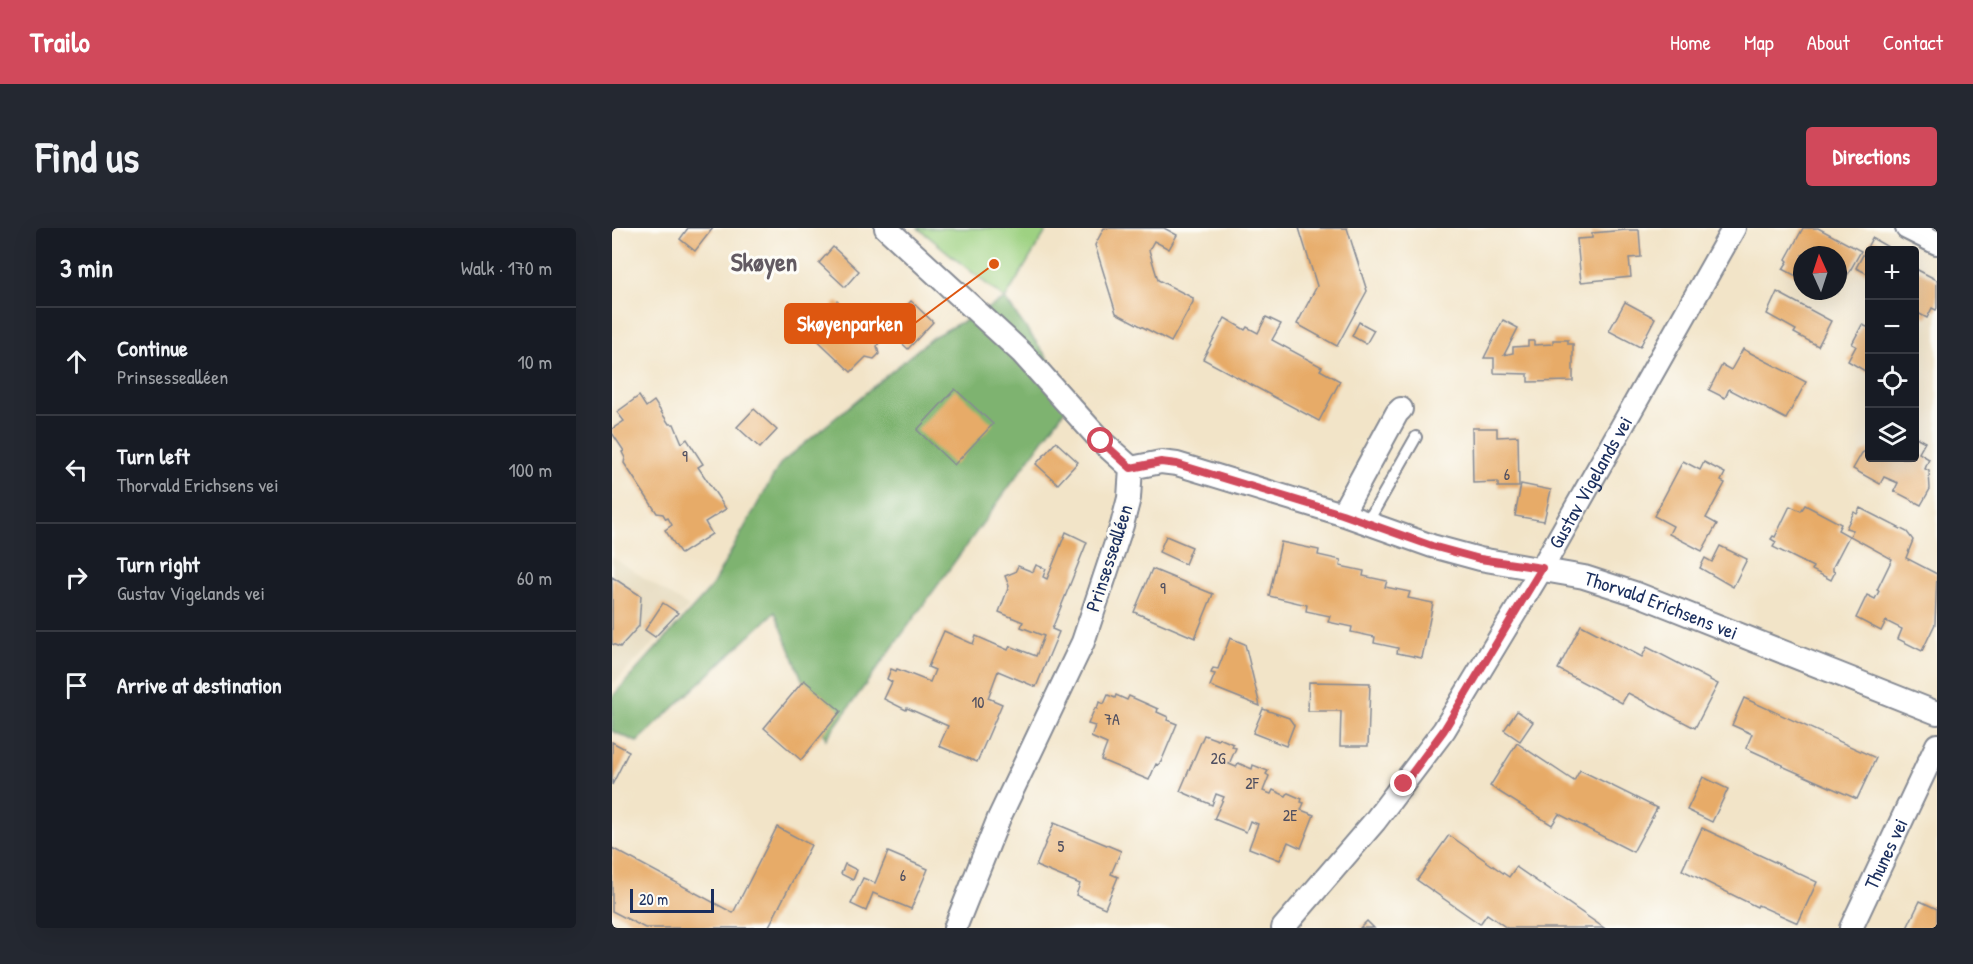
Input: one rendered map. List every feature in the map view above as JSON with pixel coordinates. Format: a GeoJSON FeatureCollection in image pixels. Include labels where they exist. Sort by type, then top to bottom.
{"type":"FeatureCollection","features":[{"type":"Feature","properties":{"kind":"street"},"geometry":{"type":"LineString","coordinates":[[886,228],[1022,353],[1101,441],[1131,468]]}},
{"type":"Feature","properties":{"kind":"street","name":"Gustav Vigelands vei"},"geometry":{"type":"LineString","coordinates":[[1283,928],[1375,821],[1444,730],[1542,568],[1734,228]]}},
{"type":"Feature","properties":{"kind":"street"},"geometry":{"type":"LineString","coordinates":[[1908,228],[1937,243]]}},
{"type":"Feature","properties":{"kind":"street"},"geometry":{"type":"LineString","coordinates":[[1342,514],[1397,412],[1401,409]]}},
{"type":"Feature","properties":{"kind":"street","name":"Thorvald Erichsens vei"},"geometry":{"type":"LineString","coordinates":[[1131,468],[1161,462],[1177,464],[1342,514],[1432,546],[1480,559],[1584,577],[1637,594],[1937,712]]}},
{"type":"Feature","properties":{"kind":"street","name":"Prinsessealléen"},"geometry":{"type":"LineString","coordinates":[[955,928],[999,818],[1083,642],[1122,525],[1129,498],[1131,468]]}},
{"type":"Feature","properties":{"kind":"street","name":"Thunes vei"},"geometry":{"type":"LineString","coordinates":[[1851,928],[1937,744]]}},
{"type":"Feature","properties":{"kind":"lane"},"geometry":{"type":"LineString","coordinates":[[1367,523],[1416,437]]}},
{"type":"Feature","properties":{"kind":"shaded area"},"geometry":{"type":"Polygon","coordinates":[[[612,557],[689,607],[612,685],[612,557]]]}},
{"type":"Feature","properties":{"kind":"green space"},"geometry":{"type":"Polygon","coordinates":[[[918,228],[1048,228],[1005,299],[918,228]]]}},
{"type":"Feature","properties":{"kind":"green space"},"geometry":{"type":"Polygon","coordinates":[[[1005,299],[1075,396],[826,739],[775,612],[637,742],[612,731],[612,697],[710,589],[780,464],[933,337],[1005,299]]]}},
{"type":"Feature","properties":{"kind":"building"},"geometry":{"type":"Polygon","coordinates":[[[688,228],[713,228],[695,251],[680,239],[688,228]]]}},
{"type":"Feature","properties":{"kind":"building"},"geometry":{"type":"Polygon","coordinates":[[[1104,228],[1164,228],[1177,235],[1169,249],[1154,241],[1149,250],[1158,280],[1193,298],[1171,342],[1116,313],[1095,245],[1104,228]]]}},
{"type":"Feature","properties":{"kind":"building"},"geometry":{"type":"Polygon","coordinates":[[[1299,228],[1347,228],[1367,291],[1337,346],[1297,324],[1317,286],[1299,228]]]}},
{"type":"Feature","properties":{"kind":"building"},"geometry":{"type":"Polygon","coordinates":[[[1803,228],[1818,228],[1861,251],[1847,276],[1847,246],[1793,246],[1803,228]]]}},
{"type":"Feature","properties":{"kind":"building"},"geometry":{"type":"Polygon","coordinates":[[[1639,230],[1641,257],[1629,258],[1631,277],[1581,282],[1577,239],[1592,238],[1592,233],[1639,230]]]}},
{"type":"Feature","properties":{"kind":"building"},"geometry":{"type":"Polygon","coordinates":[[[1872,238],[1886,246],[1868,246],[1872,238]]]}},
{"type":"Feature","properties":{"kind":"building"},"geometry":{"type":"Polygon","coordinates":[[[1793,246],[1793,274],[1783,269],[1788,261],[1786,259],[1793,246]]]}},
{"type":"Feature","properties":{"kind":"building"},"geometry":{"type":"Polygon","coordinates":[[[833,247],[859,271],[845,287],[819,263],[833,247]]]}},
{"type":"Feature","properties":{"kind":"building"},"geometry":{"type":"Polygon","coordinates":[[[1865,251],[1865,272],[1856,268],[1865,251]]]}},
{"type":"Feature","properties":{"kind":"building"},"geometry":{"type":"Polygon","coordinates":[[[1919,271],[1937,280],[1937,308],[1936,310],[1932,308],[1927,318],[1919,314],[1919,271]]]}},
{"type":"Feature","properties":{"kind":"building"},"geometry":{"type":"Polygon","coordinates":[[[1777,292],[1831,321],[1818,346],[1794,333],[1796,330],[1767,314],[1777,292]]]}},
{"type":"Feature","properties":{"kind":"building"},"geometry":{"type":"Polygon","coordinates":[[[837,301],[851,314],[855,312],[860,317],[858,322],[866,329],[872,323],[884,334],[877,346],[879,354],[874,359],[866,357],[851,372],[808,331],[837,301]]]}},
{"type":"Feature","properties":{"kind":"building"},"geometry":{"type":"Polygon","coordinates":[[[911,301],[933,322],[908,349],[886,328],[911,301]]]}},
{"type":"Feature","properties":{"kind":"building"},"geometry":{"type":"Polygon","coordinates":[[[1625,302],[1655,318],[1640,347],[1609,331],[1625,302]]]}},
{"type":"Feature","properties":{"kind":"building"},"geometry":{"type":"Polygon","coordinates":[[[1266,317],[1281,324],[1272,340],[1322,367],[1320,370],[1340,381],[1319,421],[1203,359],[1225,318],[1245,330],[1247,327],[1258,333],[1266,317]]]}},
{"type":"Feature","properties":{"kind":"building"},"geometry":{"type":"Polygon","coordinates":[[[1503,320],[1518,328],[1504,355],[1513,353],[1513,347],[1528,346],[1528,341],[1534,341],[1534,345],[1553,344],[1553,340],[1568,340],[1568,344],[1573,344],[1573,381],[1528,382],[1528,374],[1494,373],[1494,358],[1484,358],[1503,320]]]}},
{"type":"Feature","properties":{"kind":"building"},"geometry":{"type":"Polygon","coordinates":[[[1359,322],[1374,330],[1366,344],[1352,336],[1359,322]]]}},
{"type":"Feature","properties":{"kind":"building"},"geometry":{"type":"Polygon","coordinates":[[[1862,325],[1865,326],[1865,371],[1848,361],[1856,346],[1852,344],[1862,325]]]}},
{"type":"Feature","properties":{"kind":"building"},"geometry":{"type":"Polygon","coordinates":[[[1743,349],[1806,382],[1786,419],[1729,389],[1725,398],[1709,390],[1722,365],[1731,370],[1743,349]]]}},
{"type":"Feature","properties":{"kind":"building"},"geometry":{"type":"Polygon","coordinates":[[[955,389],[993,424],[954,465],[917,430],[955,389]]]}},
{"type":"Feature","properties":{"kind":"building"},"geometry":{"type":"Polygon","coordinates":[[[639,396],[646,407],[654,401],[669,424],[674,424],[682,443],[687,439],[703,464],[698,467],[726,509],[705,522],[712,534],[681,554],[665,530],[672,525],[663,514],[657,513],[624,463],[625,458],[622,452],[624,451],[612,433],[612,429],[624,421],[617,412],[639,396]]]}},
{"type":"Feature","properties":{"kind":"building"},"geometry":{"type":"Polygon","coordinates":[[[754,409],[777,430],[760,448],[737,427],[754,409]]]}},
{"type":"Feature","properties":{"kind":"building"},"geometry":{"type":"Polygon","coordinates":[[[1472,428],[1497,428],[1497,437],[1518,436],[1519,487],[1498,487],[1498,482],[1473,483],[1472,428]]]}},
{"type":"Feature","properties":{"kind":"building"},"geometry":{"type":"Polygon","coordinates":[[[1919,439],[1925,442],[1919,453],[1919,439]]]}},
{"type":"Feature","properties":{"kind":"building"},"geometry":{"type":"Polygon","coordinates":[[[1056,442],[1078,462],[1058,484],[1036,464],[1056,442]]]}},
{"type":"Feature","properties":{"kind":"building"},"geometry":{"type":"Polygon","coordinates":[[[1865,451],[1865,462],[1919,462],[1919,453],[1929,459],[1925,469],[1929,471],[1930,489],[1921,505],[1894,491],[1898,483],[1884,477],[1880,484],[1853,469],[1865,451]]]}},
{"type":"Feature","properties":{"kind":"building"},"geometry":{"type":"Polygon","coordinates":[[[1683,461],[1700,470],[1704,462],[1725,473],[1721,481],[1725,483],[1706,518],[1717,524],[1702,551],[1669,534],[1673,526],[1654,516],[1683,461]]]}},
{"type":"Feature","properties":{"kind":"building"},"geometry":{"type":"Polygon","coordinates":[[[1521,484],[1551,490],[1544,521],[1515,516],[1521,484]]]}},
{"type":"Feature","properties":{"kind":"building"},"geometry":{"type":"Polygon","coordinates":[[[1805,505],[1841,524],[1838,530],[1849,536],[1833,567],[1835,572],[1831,580],[1812,570],[1813,567],[1773,547],[1776,542],[1771,539],[1775,537],[1790,506],[1801,511],[1805,505]]]}},
{"type":"Feature","properties":{"kind":"building"},"geometry":{"type":"Polygon","coordinates":[[[1860,508],[1907,532],[1913,540],[1906,558],[1937,574],[1935,624],[1922,651],[1898,639],[1902,629],[1886,621],[1881,631],[1856,618],[1867,595],[1875,599],[1892,559],[1850,536],[1853,530],[1846,528],[1854,512],[1857,514],[1860,508]]]}},
{"type":"Feature","properties":{"kind":"building"},"geometry":{"type":"Polygon","coordinates":[[[1066,532],[1087,542],[1052,629],[1059,632],[1036,687],[998,671],[988,698],[1002,704],[977,762],[939,746],[948,726],[884,699],[892,682],[887,679],[891,669],[896,671],[897,669],[930,682],[935,670],[928,667],[944,631],[973,644],[976,636],[1008,650],[1010,646],[1036,656],[1044,636],[1021,627],[1023,622],[999,612],[1009,586],[1005,576],[1015,572],[1018,566],[1033,572],[1036,565],[1046,569],[1043,577],[1047,579],[1066,532]]]}},
{"type":"Feature","properties":{"kind":"building"},"geometry":{"type":"Polygon","coordinates":[[[1166,536],[1192,547],[1185,564],[1159,552],[1166,536]]]}},
{"type":"Feature","properties":{"kind":"building"},"geometry":{"type":"Polygon","coordinates":[[[1281,542],[1319,550],[1318,555],[1341,560],[1340,566],[1364,571],[1363,576],[1387,581],[1385,587],[1410,592],[1408,598],[1433,603],[1422,658],[1397,653],[1398,648],[1374,643],[1375,637],[1351,632],[1352,627],[1328,622],[1330,616],[1306,611],[1307,605],[1269,596],[1281,542]]]}},
{"type":"Feature","properties":{"kind":"building"},"geometry":{"type":"Polygon","coordinates":[[[1720,546],[1747,559],[1733,587],[1700,568],[1705,558],[1712,562],[1720,546]]]}},
{"type":"Feature","properties":{"kind":"building"},"geometry":{"type":"Polygon","coordinates":[[[1152,569],[1213,594],[1195,638],[1134,612],[1152,569]]]}},
{"type":"Feature","properties":{"kind":"building"},"geometry":{"type":"Polygon","coordinates":[[[612,577],[641,596],[639,626],[620,647],[612,644],[612,577]]]}},
{"type":"Feature","properties":{"kind":"building"},"geometry":{"type":"Polygon","coordinates":[[[663,603],[678,613],[655,637],[645,630],[663,603]]]}},
{"type":"Feature","properties":{"kind":"building"},"geometry":{"type":"Polygon","coordinates":[[[1581,625],[1642,657],[1647,647],[1718,684],[1695,728],[1628,693],[1622,703],[1558,669],[1581,625]]]}},
{"type":"Feature","properties":{"kind":"building"},"geometry":{"type":"Polygon","coordinates":[[[1230,638],[1245,644],[1260,706],[1210,686],[1215,674],[1211,673],[1213,668],[1218,669],[1230,638]]]}},
{"type":"Feature","properties":{"kind":"building"},"geometry":{"type":"Polygon","coordinates":[[[804,680],[841,711],[801,760],[764,728],[804,680]]]}},
{"type":"Feature","properties":{"kind":"building"},"geometry":{"type":"Polygon","coordinates":[[[1309,682],[1370,683],[1368,746],[1340,746],[1341,711],[1308,711],[1309,682]]]}},
{"type":"Feature","properties":{"kind":"building"},"geometry":{"type":"Polygon","coordinates":[[[1108,695],[1115,698],[1116,695],[1127,700],[1129,696],[1158,709],[1157,712],[1168,717],[1167,720],[1177,724],[1161,762],[1156,764],[1149,780],[1101,760],[1107,744],[1091,737],[1095,726],[1088,724],[1099,702],[1104,704],[1108,695]]]}},
{"type":"Feature","properties":{"kind":"building"},"geometry":{"type":"Polygon","coordinates":[[[1744,698],[1876,758],[1857,799],[1746,748],[1752,734],[1732,725],[1744,698]]]}},
{"type":"Feature","properties":{"kind":"building"},"geometry":{"type":"Polygon","coordinates":[[[1263,709],[1289,718],[1294,725],[1286,746],[1253,733],[1263,709]]]}},
{"type":"Feature","properties":{"kind":"building"},"geometry":{"type":"Polygon","coordinates":[[[1517,711],[1533,722],[1520,741],[1504,730],[1517,711]]]}},
{"type":"Feature","properties":{"kind":"building"},"geometry":{"type":"Polygon","coordinates":[[[1204,735],[1233,744],[1232,747],[1236,748],[1229,764],[1236,767],[1238,763],[1252,769],[1253,765],[1268,771],[1266,774],[1269,776],[1263,791],[1271,794],[1273,790],[1286,796],[1288,793],[1302,799],[1301,802],[1304,803],[1301,810],[1314,815],[1301,848],[1288,842],[1280,860],[1249,848],[1258,824],[1250,821],[1246,832],[1214,819],[1224,797],[1216,794],[1212,805],[1180,791],[1204,735]]]}},
{"type":"Feature","properties":{"kind":"building"},"geometry":{"type":"Polygon","coordinates":[[[612,742],[629,751],[612,785],[612,742]]]}},
{"type":"Feature","properties":{"kind":"building"},"geometry":{"type":"Polygon","coordinates":[[[1517,743],[1574,781],[1580,770],[1657,808],[1633,852],[1559,814],[1552,825],[1490,786],[1517,743]]]}},
{"type":"Feature","properties":{"kind":"building"},"geometry":{"type":"Polygon","coordinates":[[[1703,777],[1728,789],[1712,822],[1687,810],[1703,777]]]}},
{"type":"Feature","properties":{"kind":"building"},"geometry":{"type":"Polygon","coordinates":[[[1054,823],[1121,851],[1111,874],[1118,877],[1105,908],[1076,895],[1080,884],[1036,866],[1054,823]]]}},
{"type":"Feature","properties":{"kind":"building"},"geometry":{"type":"Polygon","coordinates":[[[777,827],[811,845],[768,928],[645,928],[612,911],[612,848],[733,913],[777,827]]]}},
{"type":"Feature","properties":{"kind":"building"},"geometry":{"type":"Polygon","coordinates":[[[1702,828],[1817,882],[1798,923],[1758,905],[1757,907],[1682,870],[1702,828]]]}},
{"type":"Feature","properties":{"kind":"building"},"geometry":{"type":"Polygon","coordinates":[[[1449,835],[1509,877],[1516,867],[1604,928],[1507,928],[1487,914],[1480,924],[1417,880],[1449,835]]]}},
{"type":"Feature","properties":{"kind":"building"},"geometry":{"type":"Polygon","coordinates":[[[888,852],[928,869],[911,909],[873,893],[866,911],[851,904],[863,878],[875,883],[888,852]]]}},
{"type":"Feature","properties":{"kind":"building"},"geometry":{"type":"Polygon","coordinates":[[[845,864],[857,870],[853,880],[841,874],[845,864]]]}},
{"type":"Feature","properties":{"kind":"building"},"geometry":{"type":"Polygon","coordinates":[[[1920,901],[1937,909],[1937,928],[1907,928],[1920,901]]]}},
{"type":"Feature","properties":{"kind":"building"},"geometry":{"type":"Polygon","coordinates":[[[1367,921],[1374,928],[1360,928],[1367,921]]]}},
{"type":"Feature","properties":{"kind":"place","name":"Skøyenparken"},"geometry":{"type":"Point","coordinates":[994,264]}},
{"type":"Feature","properties":{"kind":"district","name":"Skøyen"},"geometry":{"type":"Point","coordinates":[764,262]}},
{"type":"Feature","properties":{"kind":"route"},"geometry":{"type":"LineString","coordinates":[[1101,441],[1131,468],[1161,462],[1177,464],[1342,514],[1432,546],[1480,559],[1542,568],[1444,730],[1404,784]]}}]}
